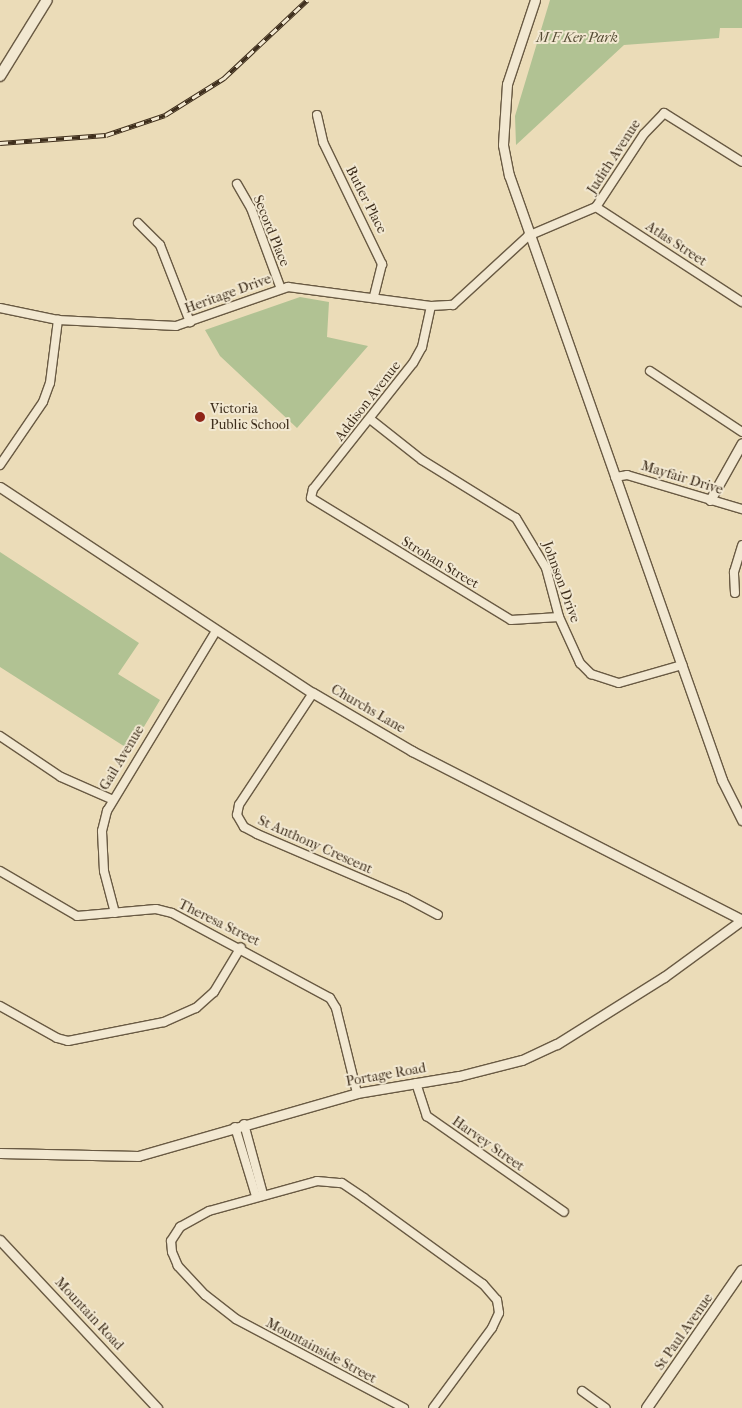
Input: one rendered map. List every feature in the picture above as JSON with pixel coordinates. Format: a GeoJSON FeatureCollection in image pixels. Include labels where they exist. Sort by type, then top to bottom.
{"type":"FeatureCollection","features":[{"type":"Feature","properties":{"kind":"main road"},"geometry":{"type":"LineString","coordinates":[[0,76],[47,0]]}},
{"type":"Feature","properties":{"kind":"main road","name":"St Paul Avenue"},"geometry":{"type":"LineString","coordinates":[[647,1408],[742,1271]]}},
{"type":"Feature","properties":{"kind":"street"},"geometry":{"type":"LineString","coordinates":[[535,0],[507,84],[503,145],[528,236],[722,780],[742,820]]}},
{"type":"Feature","properties":{"kind":"street","name":"Judith Avenue"},"geometry":{"type":"LineString","coordinates":[[528,236],[596,207],[644,134],[664,113],[742,162]]}},
{"type":"Feature","properties":{"kind":"street","name":"Butler Place"},"geometry":{"type":"LineString","coordinates":[[316,115],[323,142],[382,264],[374,297]]}},
{"type":"Feature","properties":{"kind":"street","name":"Secord Place"},"geometry":{"type":"LineString","coordinates":[[237,184],[251,208],[281,289]]}},
{"type":"Feature","properties":{"kind":"street","name":"Atlas Street"},"geometry":{"type":"LineString","coordinates":[[596,207],[742,302]]}},
{"type":"Feature","properties":{"kind":"street"},"geometry":{"type":"LineString","coordinates":[[138,223],[160,245],[190,322]]}},
{"type":"Feature","properties":{"kind":"street","name":"Heritage Drive"},"geometry":{"type":"LineString","coordinates":[[0,308],[58,320],[156,326],[190,322],[281,289],[374,297],[431,306],[453,305],[462,299],[528,236]]}},
{"type":"Feature","properties":{"kind":"street","name":"Addison Avenue"},"geometry":{"type":"LineString","coordinates":[[315,502],[311,498],[313,489],[370,419],[418,354],[431,306]]}},
{"type":"Feature","properties":{"kind":"street"},"geometry":{"type":"LineString","coordinates":[[0,465],[43,402],[50,383],[58,320]]}},
{"type":"Feature","properties":{"kind":"street"},"geometry":{"type":"LineString","coordinates":[[650,371],[742,432]]}},
{"type":"Feature","properties":{"kind":"street","name":"Johnson Drive"},"geometry":{"type":"LineString","coordinates":[[370,419],[422,460],[516,518],[546,568],[559,618],[580,663],[606,682],[619,683],[682,665]]}},
{"type":"Feature","properties":{"kind":"street"},"geometry":{"type":"LineString","coordinates":[[710,500],[742,442]]}},
{"type":"Feature","properties":{"kind":"street","name":"Mayfair Drive"},"geometry":{"type":"LineString","coordinates":[[615,477],[627,475],[742,509]]}},
{"type":"Feature","properties":{"kind":"street","name":"Churchs Lane"},"geometry":{"type":"LineString","coordinates":[[0,487],[313,693],[460,777],[742,920]]}},
{"type":"Feature","properties":{"kind":"street","name":"Strohan Street"},"geometry":{"type":"LineString","coordinates":[[315,502],[512,620],[559,618]]}},
{"type":"Feature","properties":{"kind":"street"},"geometry":{"type":"LineString","coordinates":[[735,593],[734,572],[742,545]]}},
{"type":"Feature","properties":{"kind":"street","name":"Gail Avenue"},"geometry":{"type":"LineString","coordinates":[[115,913],[102,847],[102,831],[112,799],[216,630]]}},
{"type":"Feature","properties":{"kind":"street","name":"St Anthony Crescent"},"geometry":{"type":"LineString","coordinates":[[313,693],[239,804],[236,816],[244,827],[257,834],[406,898],[438,915]]}},
{"type":"Feature","properties":{"kind":"street"},"geometry":{"type":"LineString","coordinates":[[0,736],[61,777],[112,799]]}},
{"type":"Feature","properties":{"kind":"street","name":"Theresa Street"},"geometry":{"type":"LineString","coordinates":[[0,871],[77,916],[156,909],[172,913],[241,946],[330,998],[336,1008],[357,1093]]}},
{"type":"Feature","properties":{"kind":"street","name":"Portage Road"},"geometry":{"type":"LineString","coordinates":[[0,1153],[123,1158],[357,1093],[486,1071],[557,1044],[679,967],[742,920]]}},
{"type":"Feature","properties":{"kind":"street"},"geometry":{"type":"LineString","coordinates":[[0,1006],[57,1038],[68,1041],[164,1022],[196,1008],[214,992],[241,946]]}},
{"type":"Feature","properties":{"kind":"street","name":"Harvey Street"},"geometry":{"type":"LineString","coordinates":[[416,1083],[427,1116],[564,1212]]}},
{"type":"Feature","properties":{"kind":"street"},"geometry":{"type":"LineString","coordinates":[[240,1126],[259,1195],[317,1181],[342,1183],[483,1284],[497,1300],[498,1306],[492,1328],[433,1408]]}},
{"type":"Feature","properties":{"kind":"street","name":"Mountainside Street"},"geometry":{"type":"LineString","coordinates":[[259,1195],[209,1211],[180,1227],[170,1241],[178,1266],[228,1313],[404,1408]]}},
{"type":"Feature","properties":{"kind":"street","name":"Mountain Road"},"geometry":{"type":"LineString","coordinates":[[0,1240],[157,1408]]}},
{"type":"Feature","properties":{"kind":"street"},"geometry":{"type":"LineString","coordinates":[[582,1391],[605,1408]]}},
{"type":"Feature","properties":{"kind":"green space","name":"M F Ker Park"},"geometry":{"type":"Polygon","coordinates":[[[550,0],[742,0],[742,28],[720,28],[719,38],[624,45],[516,145],[515,116],[550,0]]]}},
{"type":"Feature","properties":{"kind":"green space"},"geometry":{"type":"Polygon","coordinates":[[[300,297],[329,302],[327,337],[368,346],[297,428],[220,356],[205,330],[300,297]]]}},
{"type":"Feature","properties":{"kind":"green space"},"geometry":{"type":"Polygon","coordinates":[[[0,552],[139,643],[118,674],[160,700],[130,750],[0,667],[0,552]]]}},
{"type":"Feature","properties":{"kind":"railway"},"geometry":{"type":"LineString","coordinates":[[0,143],[106,135],[165,115],[224,78],[307,0]]}},
{"type":"Feature","properties":{"kind":"place","name":"Victoria Public School"},"geometry":{"type":"Point","coordinates":[200,417]}}]}
